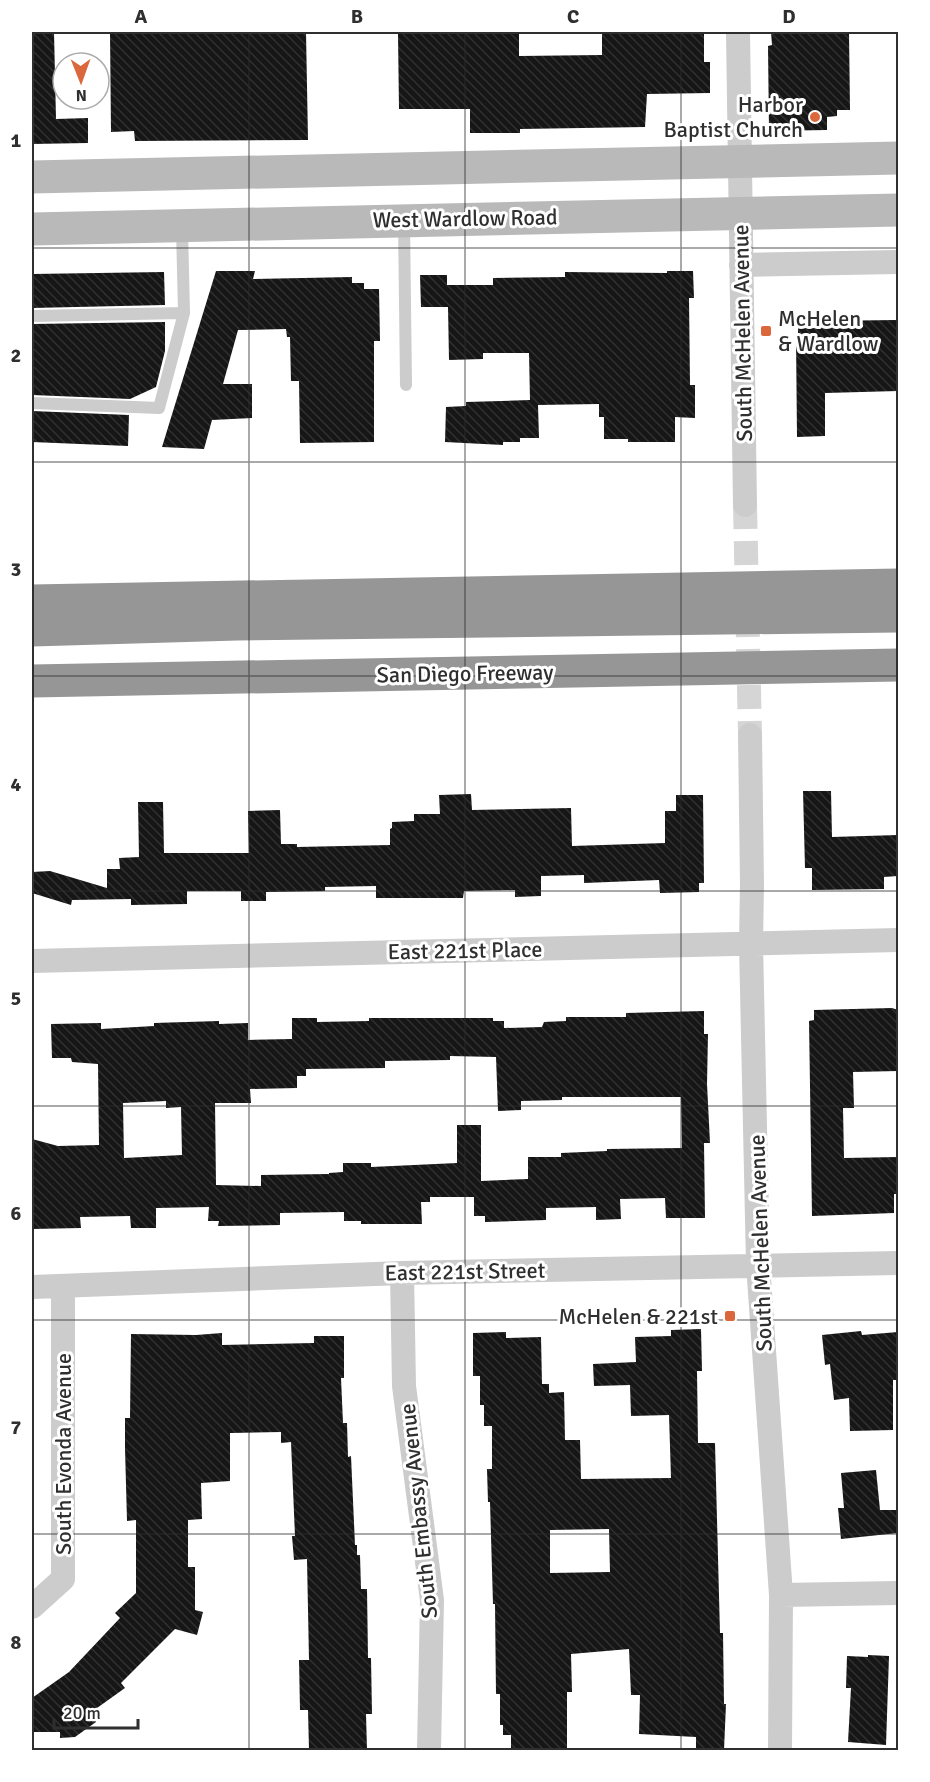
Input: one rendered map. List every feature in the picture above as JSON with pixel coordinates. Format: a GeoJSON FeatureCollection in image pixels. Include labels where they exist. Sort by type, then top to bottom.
{"type":"FeatureCollection","features":[{"type":"Feature","properties":{"kind":"highway"},"geometry":{"type":"LineString","coordinates":[[32,601],[898,585]]}},
{"type":"Feature","properties":{"kind":"highway"},"geometry":{"type":"LineString","coordinates":[[32,630],[237,624],[898,616]]}},
{"type":"Feature","properties":{"kind":"highway"},"geometry":{"type":"LineString","coordinates":[[32,650],[261,644],[898,636]]}},
{"type":"Feature","properties":{"kind":"highway","name":"San Diego Freeway"},"geometry":{"type":"LineString","coordinates":[[32,681],[898,665]]}},
{"type":"Feature","properties":{"kind":"main road"},"geometry":{"type":"LineString","coordinates":[[32,177],[898,158]]}},
{"type":"Feature","properties":{"kind":"main road","name":"West Wardlow Road"},"geometry":{"type":"LineString","coordinates":[[32,229],[898,210]]}},
{"type":"Feature","properties":{"kind":"street","name":"South McHelen Avenue"},"geometry":{"type":"LineString","coordinates":[[738,32],[745,505]]}},
{"type":"Feature","properties":{"kind":"street"},"geometry":{"type":"LineString","coordinates":[[741,265],[898,262]]}},
{"type":"Feature","properties":{"kind":"street","name":"South McHelen Avenue"},"geometry":{"type":"LineString","coordinates":[[750,735],[751,944],[758,1264],[781,1595],[780,1750]]}},
{"type":"Feature","properties":{"kind":"street","name":"East 221st Place"},"geometry":{"type":"LineString","coordinates":[[32,961],[898,940]]}},
{"type":"Feature","properties":{"kind":"street","name":"East 221st Street"},"geometry":{"type":"LineString","coordinates":[[32,1287],[402,1273],[758,1264],[898,1263]]}},
{"type":"Feature","properties":{"kind":"street","name":"South Embassy Avenue"},"geometry":{"type":"LineString","coordinates":[[402,1273],[404,1386],[432,1600],[429,1750]]}},
{"type":"Feature","properties":{"kind":"street","name":"South Evonda Avenue"},"geometry":{"type":"LineString","coordinates":[[32,1607],[63,1579],[63,1286]]}},
{"type":"Feature","properties":{"kind":"street"},"geometry":{"type":"LineString","coordinates":[[781,1595],[898,1593]]}},
{"type":"Feature","properties":{"kind":"lane"},"geometry":{"type":"LineString","coordinates":[[404,220],[406,385]]}},
{"type":"Feature","properties":{"kind":"lane"},"geometry":{"type":"LineString","coordinates":[[32,403],[159,408],[184,313],[182,225]]}},
{"type":"Feature","properties":{"kind":"lane"},"geometry":{"type":"LineString","coordinates":[[32,316],[184,313]]}},
{"type":"Feature","properties":{"kind":"building"},"geometry":{"type":"Polygon","coordinates":[[[32,32],[54,32],[54,51],[51,51],[51,111],[56,111],[56,119],[88,118],[88,143],[32,144],[32,32]]]}},
{"type":"Feature","properties":{"kind":"building"},"geometry":{"type":"Polygon","coordinates":[[[110,32],[306,32],[308,140],[135,141],[134,131],[111,132],[110,32]]]}},
{"type":"Feature","properties":{"kind":"building"},"geometry":{"type":"Polygon","coordinates":[[[519,32],[519,56],[602,55],[602,32],[704,32],[704,62],[710,62],[710,93],[647,94],[645,127],[520,129],[520,133],[470,133],[470,109],[399,109],[398,34],[519,32]]]}},
{"type":"Feature","properties":{"kind":"building"},"geometry":{"type":"Polygon","coordinates":[[[771,32],[849,32],[850,110],[837,110],[837,116],[827,117],[827,130],[769,131],[768,46],[772,45],[771,32]]]}},
{"type":"Feature","properties":{"kind":"building"},"geometry":{"type":"Polygon","coordinates":[[[216,271],[255,271],[253,279],[352,277],[352,283],[364,283],[364,289],[379,289],[380,341],[374,341],[374,442],[300,443],[299,381],[291,381],[290,337],[287,337],[286,329],[238,330],[223,384],[252,384],[252,418],[212,420],[204,449],[162,447],[216,271]]]}},
{"type":"Feature","properties":{"kind":"building"},"geometry":{"type":"Polygon","coordinates":[[[667,271],[693,271],[694,298],[689,298],[690,385],[695,385],[695,418],[675,417],[675,442],[628,442],[628,439],[604,439],[604,417],[599,417],[599,404],[538,405],[539,438],[520,438],[520,442],[503,442],[503,445],[445,442],[446,407],[466,406],[466,402],[530,400],[529,353],[483,353],[483,359],[449,360],[448,307],[421,307],[420,275],[447,275],[447,285],[493,285],[493,278],[565,277],[565,272],[667,273],[667,271]]]}},
{"type":"Feature","properties":{"kind":"building"},"geometry":{"type":"Polygon","coordinates":[[[164,272],[165,305],[32,308],[32,274],[164,272]]]}},
{"type":"Feature","properties":{"kind":"building"},"geometry":{"type":"Polygon","coordinates":[[[897,320],[898,391],[825,393],[825,436],[797,437],[796,337],[798,337],[798,328],[816,328],[816,321],[897,320]]]}},
{"type":"Feature","properties":{"kind":"building"},"geometry":{"type":"Polygon","coordinates":[[[165,322],[165,351],[156,387],[130,399],[32,395],[32,324],[165,322]]]}},
{"type":"Feature","properties":{"kind":"building"},"geometry":{"type":"Polygon","coordinates":[[[32,411],[129,415],[128,446],[32,442],[32,411]]]}},
{"type":"Feature","properties":{"kind":"building"},"geometry":{"type":"Polygon","coordinates":[[[803,791],[831,791],[832,837],[898,835],[898,876],[884,877],[884,889],[812,890],[812,868],[805,868],[803,791]]]}},
{"type":"Feature","properties":{"kind":"building"},"geometry":{"type":"Polygon","coordinates":[[[471,794],[472,810],[571,808],[572,846],[665,843],[665,811],[676,811],[676,795],[703,795],[704,883],[699,883],[699,892],[660,893],[659,880],[584,883],[584,875],[541,876],[541,896],[515,897],[515,890],[464,891],[463,898],[376,898],[376,886],[325,887],[325,891],[266,892],[266,901],[241,901],[241,891],[187,891],[187,904],[131,905],[131,899],[72,900],[71,905],[32,893],[32,872],[50,871],[107,888],[107,869],[120,869],[119,858],[139,857],[138,802],[163,802],[164,853],[249,853],[248,811],[280,810],[281,844],[297,844],[297,847],[390,845],[392,822],[414,821],[414,814],[440,814],[439,795],[471,794]]]}},
{"type":"Feature","properties":{"kind":"building"},"geometry":{"type":"Polygon","coordinates":[[[892,1008],[898,1010],[898,1071],[853,1072],[854,1108],[843,1108],[844,1158],[898,1157],[898,1194],[894,1194],[894,1213],[812,1216],[809,1021],[814,1020],[814,1010],[892,1008]]]}},
{"type":"Feature","properties":{"kind":"building"},"geometry":{"type":"Polygon","coordinates":[[[704,1011],[704,1034],[708,1034],[707,1084],[710,1143],[704,1143],[705,1218],[666,1218],[665,1198],[620,1199],[621,1219],[596,1220],[596,1207],[546,1208],[546,1220],[485,1222],[485,1216],[474,1216],[474,1197],[430,1197],[430,1202],[421,1202],[422,1224],[361,1224],[361,1221],[344,1221],[344,1212],[280,1213],[280,1225],[218,1226],[219,1221],[208,1221],[209,1207],[156,1208],[156,1228],[131,1228],[130,1216],[80,1217],[81,1228],[32,1229],[32,1139],[58,1146],[99,1145],[98,1064],[72,1062],[71,1058],[52,1058],[51,1024],[101,1023],[101,1029],[154,1026],[154,1023],[219,1021],[219,1024],[248,1023],[248,1040],[292,1039],[292,1018],[317,1018],[317,1022],[369,1021],[369,1018],[493,1018],[493,1021],[504,1021],[504,1028],[542,1027],[544,1022],[566,1021],[566,1017],[626,1017],[626,1013],[704,1011]],[[450,1056],[450,1060],[385,1061],[385,1068],[306,1069],[306,1076],[297,1076],[297,1088],[250,1089],[251,1103],[215,1103],[216,1185],[261,1186],[261,1175],[343,1172],[343,1163],[371,1163],[371,1167],[457,1163],[457,1125],[481,1125],[481,1181],[528,1179],[528,1157],[561,1157],[561,1153],[607,1151],[607,1149],[682,1148],[681,1097],[562,1097],[562,1100],[521,1101],[521,1110],[498,1111],[496,1057],[450,1056]],[[166,1101],[123,1103],[124,1158],[182,1155],[181,1107],[166,1108],[166,1101]]]}},
{"type":"Feature","properties":{"kind":"building"},"geometry":{"type":"Polygon","coordinates":[[[701,1329],[702,1371],[697,1371],[698,1443],[715,1443],[720,1633],[723,1633],[724,1704],[726,1704],[724,1750],[696,1750],[696,1737],[639,1734],[640,1695],[631,1695],[629,1649],[571,1654],[572,1692],[567,1692],[567,1750],[511,1750],[511,1735],[503,1735],[503,1725],[500,1725],[500,1694],[496,1694],[495,1604],[493,1604],[487,1469],[492,1469],[492,1426],[484,1426],[484,1405],[480,1405],[480,1376],[473,1376],[473,1333],[506,1332],[506,1338],[541,1337],[542,1384],[549,1384],[549,1393],[564,1392],[565,1440],[580,1440],[581,1479],[671,1478],[669,1415],[631,1416],[630,1385],[594,1386],[593,1364],[636,1362],[635,1337],[671,1336],[671,1330],[701,1329]],[[609,1529],[550,1530],[550,1573],[610,1572],[609,1529]]]}},
{"type":"Feature","properties":{"kind":"building"},"geometry":{"type":"Polygon","coordinates":[[[861,1331],[862,1335],[898,1332],[898,1380],[893,1380],[893,1430],[850,1431],[849,1398],[834,1400],[830,1364],[825,1365],[822,1335],[861,1331]]]}},
{"type":"Feature","properties":{"kind":"building"},"geometry":{"type":"Polygon","coordinates":[[[222,1333],[222,1345],[314,1343],[314,1336],[344,1336],[344,1378],[341,1378],[343,1423],[347,1423],[348,1457],[351,1456],[355,1545],[357,1545],[357,1555],[360,1555],[361,1589],[367,1589],[368,1658],[371,1658],[372,1714],[366,1714],[367,1750],[309,1750],[308,1710],[300,1710],[299,1660],[309,1660],[307,1559],[294,1560],[291,1442],[281,1443],[281,1432],[230,1433],[230,1481],[201,1483],[202,1519],[188,1520],[188,1567],[195,1567],[195,1610],[203,1612],[197,1635],[175,1629],[121,1683],[125,1688],[90,1713],[96,1722],[75,1737],[60,1738],[60,1732],[32,1732],[32,1698],[69,1672],[120,1618],[115,1613],[136,1593],[136,1520],[127,1521],[125,1448],[125,1418],[130,1418],[131,1334],[222,1333]]]}},
{"type":"Feature","properties":{"kind":"building"},"geometry":{"type":"Polygon","coordinates":[[[876,1470],[880,1510],[898,1510],[898,1533],[841,1539],[838,1508],[844,1508],[841,1473],[876,1470]]]}},
{"type":"Feature","properties":{"kind":"building"},"geometry":{"type":"Polygon","coordinates":[[[868,1655],[889,1656],[886,1745],[848,1742],[851,1688],[846,1688],[847,1656],[868,1657],[868,1655]]]}},
{"type":"Feature","properties":{"kind":"tunnel"},"geometry":{"type":"LineString","coordinates":[[745,505],[750,735]]}},
{"type":"Feature","properties":{"kind":"place","name":"Harbor Baptist Church"},"geometry":{"type":"Point","coordinates":[815,117]}},
{"type":"Feature","properties":{"kind":"place","name":"McHelen & Wardlow"},"geometry":{"type":"Point","coordinates":[766,331]}},
{"type":"Feature","properties":{"kind":"place","name":"McHelen & 221st"},"geometry":{"type":"Point","coordinates":[730,1316]}}]}
